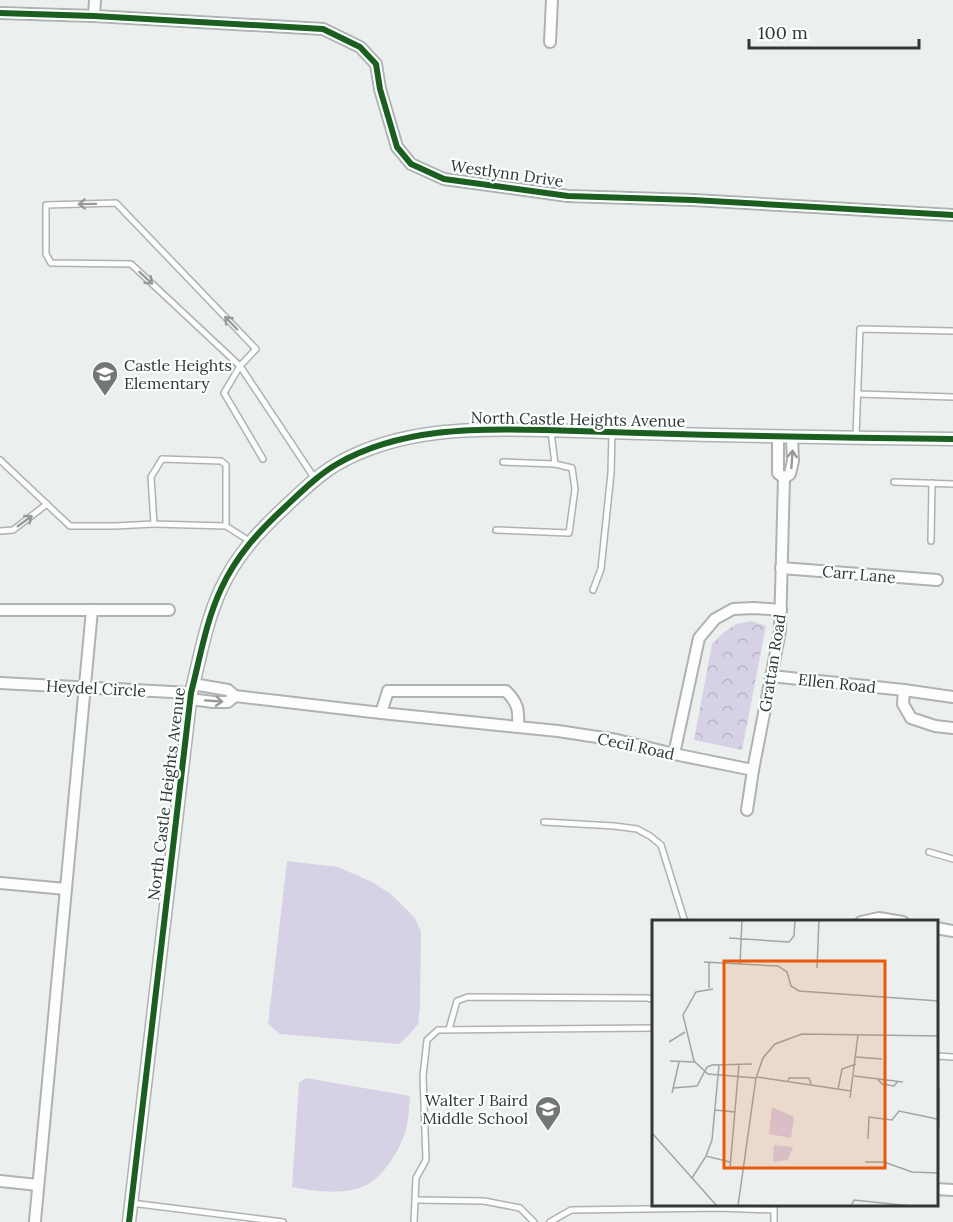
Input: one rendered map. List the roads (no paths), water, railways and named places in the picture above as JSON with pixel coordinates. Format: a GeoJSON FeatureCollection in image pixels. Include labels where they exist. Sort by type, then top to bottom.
{"type":"FeatureCollection","features":[{"type":"Feature","properties":{"kind":"street"},"geometry":{"type":"LineString","coordinates":[[94,16],[95,0]]}},
{"type":"Feature","properties":{"kind":"street"},"geometry":{"type":"LineString","coordinates":[[550,42],[552,0]]}},
{"type":"Feature","properties":{"kind":"street","name":"Westlynn Drive"},"geometry":{"type":"LineString","coordinates":[[0,13],[323,29],[360,47],[376,64],[380,89],[397,147],[411,164],[444,179],[568,196],[693,200],[953,215]]}},
{"type":"Feature","properties":{"kind":"street","name":"North Castle Heights Avenue"},"geometry":{"type":"LineString","coordinates":[[129,1222],[192,692],[216,600],[231,570],[268,523],[316,480],[336,465],[355,455],[408,437],[464,430],[953,439]]}},
{"type":"Feature","properties":{"kind":"street"},"geometry":{"type":"LineString","coordinates":[[778,437],[778,473],[784,478],[790,474],[793,461],[792,437]]}},
{"type":"Feature","properties":{"kind":"street","name":"Grattan Road"},"geometry":{"type":"LineString","coordinates":[[747,810],[780,631],[784,478]]}},
{"type":"Feature","properties":{"kind":"street","name":"Carr Lane"},"geometry":{"type":"LineString","coordinates":[[781,568],[937,580]]}},
{"type":"Feature","properties":{"kind":"street"},"geometry":{"type":"LineString","coordinates":[[675,754],[699,638],[715,619],[733,609],[781,610]]}},
{"type":"Feature","properties":{"kind":"street"},"geometry":{"type":"LineString","coordinates":[[0,610],[170,610]]}},
{"type":"Feature","properties":{"kind":"street"},"geometry":{"type":"LineString","coordinates":[[35,1221],[92,610]]}},
{"type":"Feature","properties":{"kind":"street","name":"Ellen Road"},"geometry":{"type":"LineString","coordinates":[[771,676],[904,690],[953,698]]}},
{"type":"Feature","properties":{"kind":"street","name":"Heydel Circle"},"geometry":{"type":"LineString","coordinates":[[0,682],[192,692],[228,690],[235,696]]}},
{"type":"Feature","properties":{"kind":"street"},"geometry":{"type":"LineString","coordinates":[[904,690],[903,704],[911,718],[935,726],[953,728]]}},
{"type":"Feature","properties":{"kind":"street"},"geometry":{"type":"LineString","coordinates":[[381,713],[388,691],[506,691],[515,701],[519,714],[518,727]]}},
{"type":"Feature","properties":{"kind":"street","name":"Cecil Road"},"geometry":{"type":"LineString","coordinates":[[235,696],[558,731],[617,740],[753,770]]}},
{"type":"Feature","properties":{"kind":"street"},"geometry":{"type":"LineString","coordinates":[[0,883],[66,889]]}},
{"type":"Feature","properties":{"kind":"street"},"geometry":{"type":"LineString","coordinates":[[870,920],[879,918],[891,920]]}},
{"type":"Feature","properties":{"kind":"street"},"geometry":{"type":"LineString","coordinates":[[938,928],[953,931]]}},
{"type":"Feature","properties":{"kind":"street"},"geometry":{"type":"LineString","coordinates":[[0,1181],[38,1185]]}},
{"type":"Feature","properties":{"kind":"lane"},"geometry":{"type":"LineString","coordinates":[[263,459],[224,393],[240,366],[256,349],[116,203],[46,205],[46,254],[51,263],[131,264],[240,366],[316,480]]}},
{"type":"Feature","properties":{"kind":"lane"},"geometry":{"type":"LineString","coordinates":[[856,438],[860,328],[953,331]]}},
{"type":"Feature","properties":{"kind":"lane"},"geometry":{"type":"LineString","coordinates":[[858,394],[953,397]]}},
{"type":"Feature","properties":{"kind":"lane"},"geometry":{"type":"LineString","coordinates":[[551,430],[555,464]]}},
{"type":"Feature","properties":{"kind":"lane"},"geometry":{"type":"LineString","coordinates":[[593,590],[602,569],[611,473],[612,432]]}},
{"type":"Feature","properties":{"kind":"lane"},"geometry":{"type":"LineString","coordinates":[[154,524],[151,477],[162,459],[221,461],[226,465],[226,526]]}},
{"type":"Feature","properties":{"kind":"lane"},"geometry":{"type":"LineString","coordinates":[[0,460],[70,526],[154,524],[226,526],[251,542]]}},
{"type":"Feature","properties":{"kind":"lane"},"geometry":{"type":"LineString","coordinates":[[496,530],[569,533],[575,489],[572,468],[555,464],[502,462]]}},
{"type":"Feature","properties":{"kind":"lane"},"geometry":{"type":"LineString","coordinates":[[894,482],[953,484]]}},
{"type":"Feature","properties":{"kind":"lane"},"geometry":{"type":"LineString","coordinates":[[931,541],[932,483]]}},
{"type":"Feature","properties":{"kind":"lane"},"geometry":{"type":"LineString","coordinates":[[0,531],[13,530],[47,504]]}},
{"type":"Feature","properties":{"kind":"lane"},"geometry":{"type":"LineString","coordinates":[[544,822],[637,829],[650,836],[661,845],[684,920]]}},
{"type":"Feature","properties":{"kind":"lane"},"geometry":{"type":"LineString","coordinates":[[929,852],[953,859]]}},
{"type":"Feature","properties":{"kind":"lane"},"geometry":{"type":"LineString","coordinates":[[449,1029],[457,1001],[468,997],[652,1000]]}},
{"type":"Feature","properties":{"kind":"lane"},"geometry":{"type":"LineString","coordinates":[[414,1222],[416,1178],[426,1160],[423,1076],[427,1040],[438,1030],[652,1028]]}},
{"type":"Feature","properties":{"kind":"lane"},"geometry":{"type":"LineString","coordinates":[[938,1056],[953,1057]]}},
{"type":"Feature","properties":{"kind":"lane"},"geometry":{"type":"LineString","coordinates":[[415,1200],[493,1202],[520,1208],[534,1222]]}},
{"type":"Feature","properties":{"kind":"lane"},"geometry":{"type":"LineString","coordinates":[[131,1203],[283,1222]]}},
{"type":"Feature","properties":{"kind":"lane"},"geometry":{"type":"LineString","coordinates":[[550,1222],[571,1210],[719,1208],[774,1208],[774,1222]]}},
{"type":"Feature","properties":{"kind":"place","name":"Castle Heights Elementary"},"geometry":{"type":"Point","coordinates":[105,397]}},
{"type":"Feature","properties":{"kind":"place","name":"Walter J Baird Middle School"},"geometry":{"type":"Point","coordinates":[548,1132]}}]}
